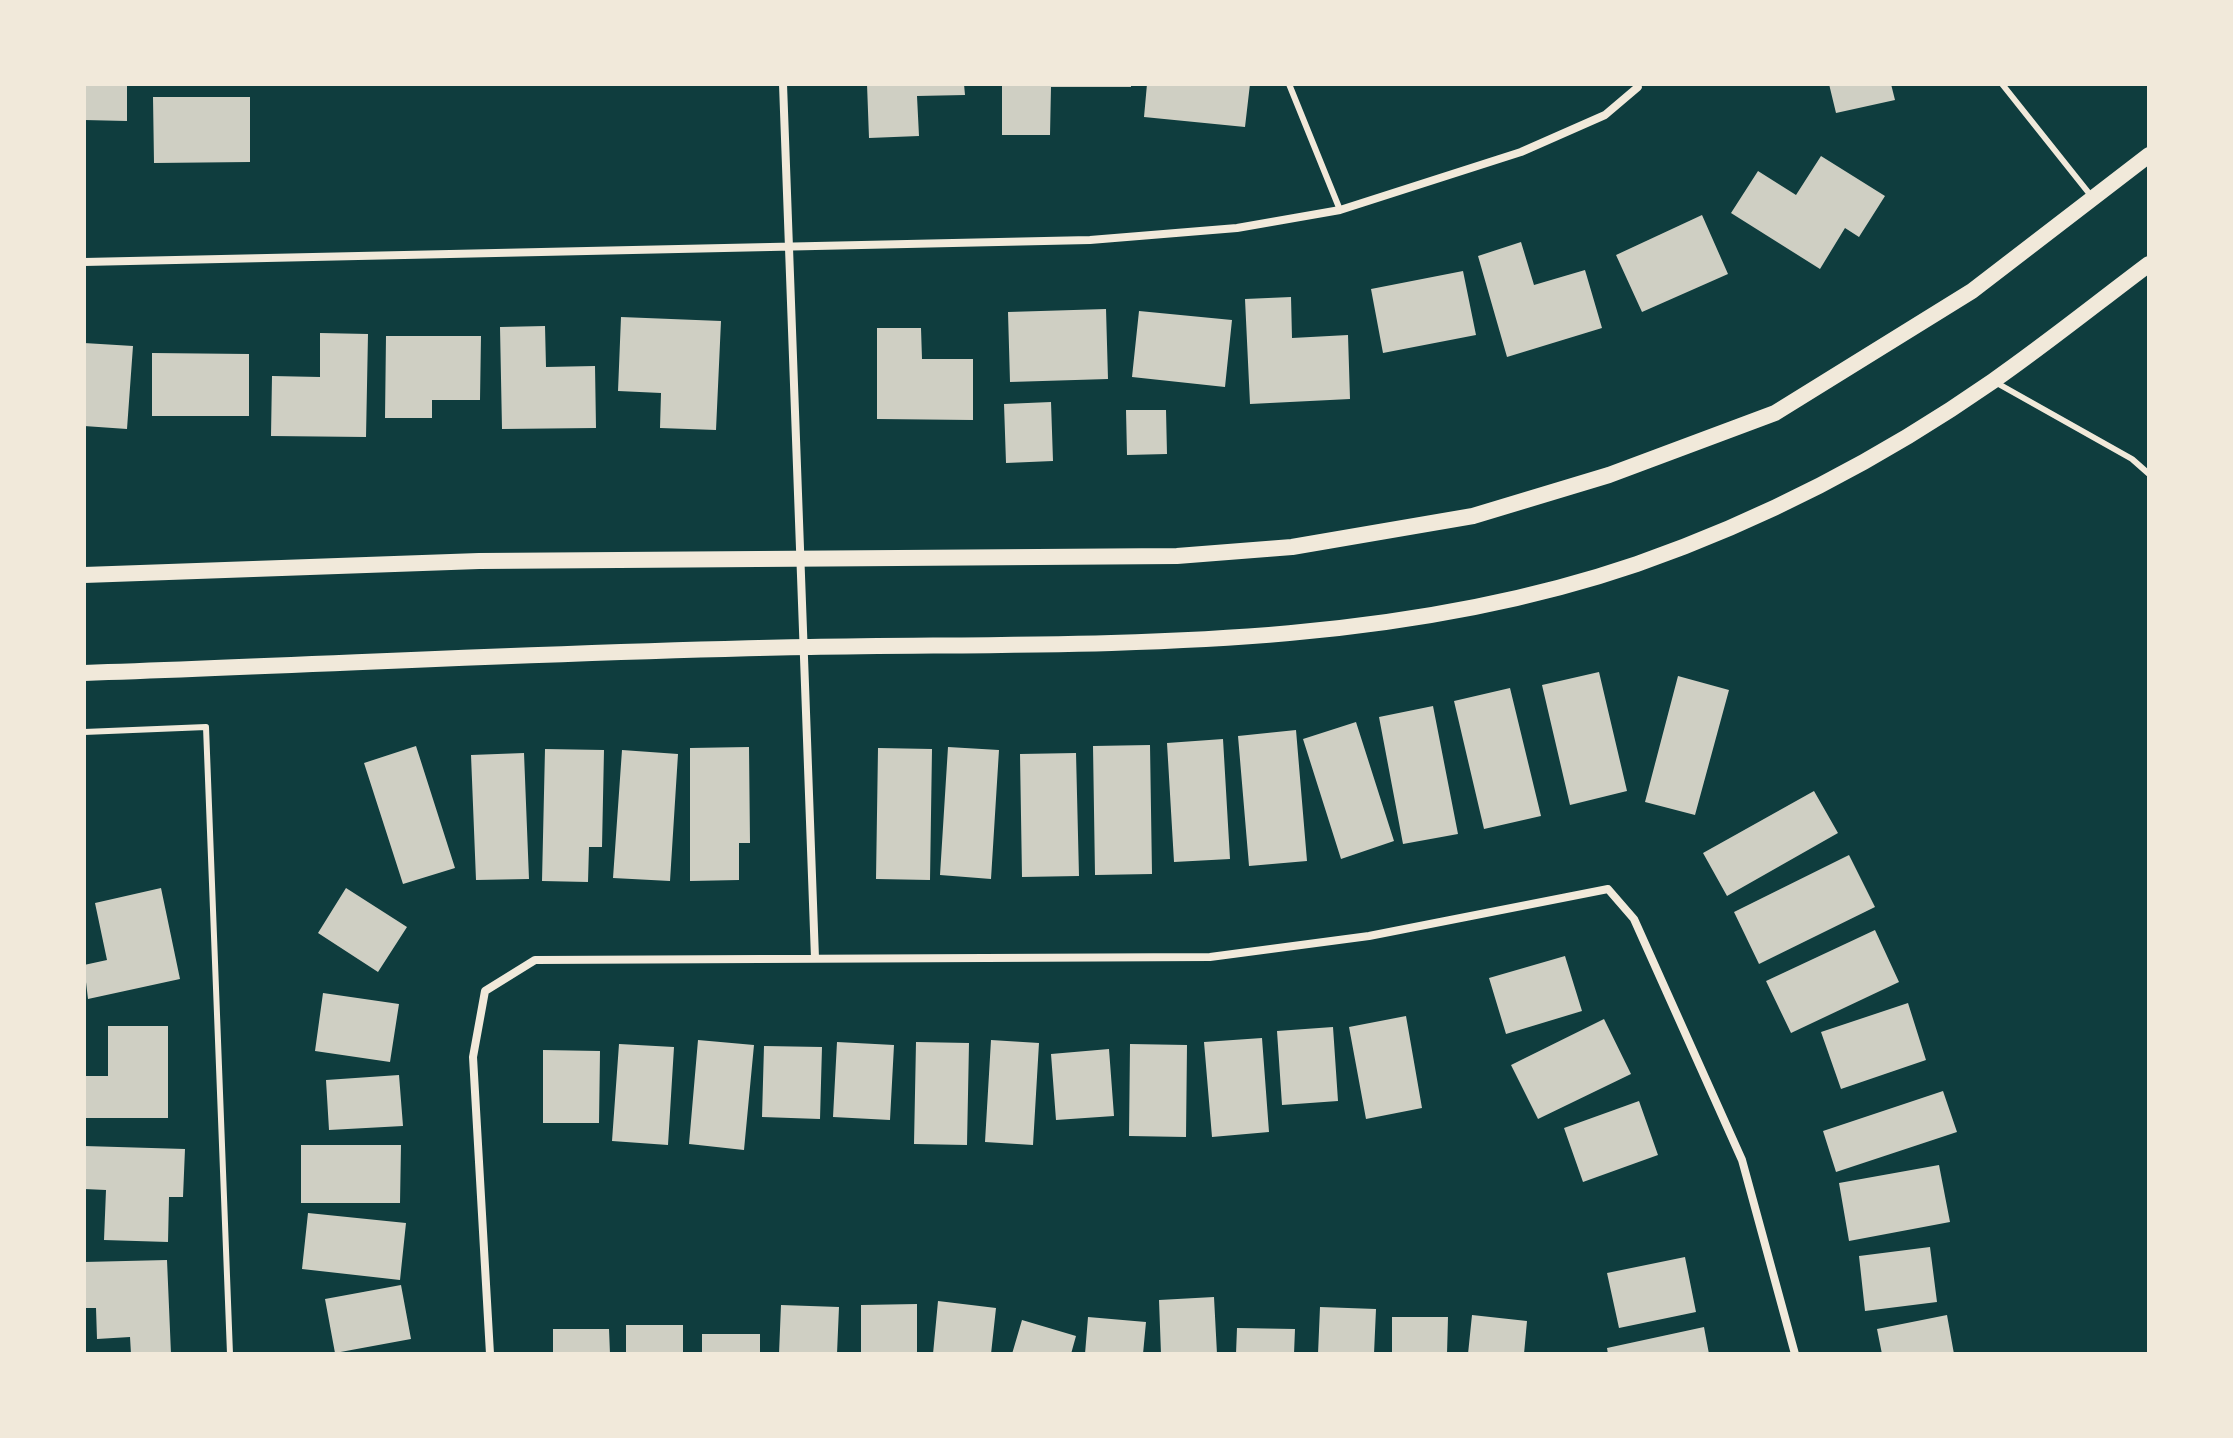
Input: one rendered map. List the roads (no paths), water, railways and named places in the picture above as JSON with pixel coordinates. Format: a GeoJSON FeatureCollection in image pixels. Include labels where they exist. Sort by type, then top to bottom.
{"type":"FeatureCollection","features":[{"type":"Feature","properties":{"kind":"main road"},"geometry":{"type":"LineString","coordinates":[[84,575],[479,561],[1177,556],[1292,547],[1473,516],[1609,475],[1775,413],[1972,291],[2149,155]]}},
{"type":"Feature","properties":{"kind":"main road"},"geometry":{"type":"LineString","coordinates":[[84,673],[803,647],[1200,640],[1318,632],[1502,601],[1637,563],[1799,496],[1906,438],[1993,381],[2149,264]]}},
{"type":"Feature","properties":{"kind":"street"},"geometry":{"type":"LineString","coordinates":[[783,84],[815,958]]}},
{"type":"Feature","properties":{"kind":"street"},"geometry":{"type":"LineString","coordinates":[[84,262],[790,244],[1090,240],[1237,228],[1340,210],[1521,152],[1605,115],[1637,85]]}},
{"type":"Feature","properties":{"kind":"street"},"geometry":{"type":"LineString","coordinates":[[490,1354],[473,1057],[485,991],[535,960],[1210,957],[1369,936],[1608,889],[1634,919],[1742,1160],[1795,1354]]}},
{"type":"Feature","properties":{"kind":"lane"},"geometry":{"type":"LineString","coordinates":[[1289,84],[1340,210]]}},
{"type":"Feature","properties":{"kind":"lane"},"geometry":{"type":"LineString","coordinates":[[2002,84],[2094,199]]}},
{"type":"Feature","properties":{"kind":"lane"},"geometry":{"type":"LineString","coordinates":[[1993,381],[2132,459],[2149,474]]}},
{"type":"Feature","properties":{"kind":"lane"},"geometry":{"type":"LineString","coordinates":[[84,732],[206,727],[230,1354]]}}]}
